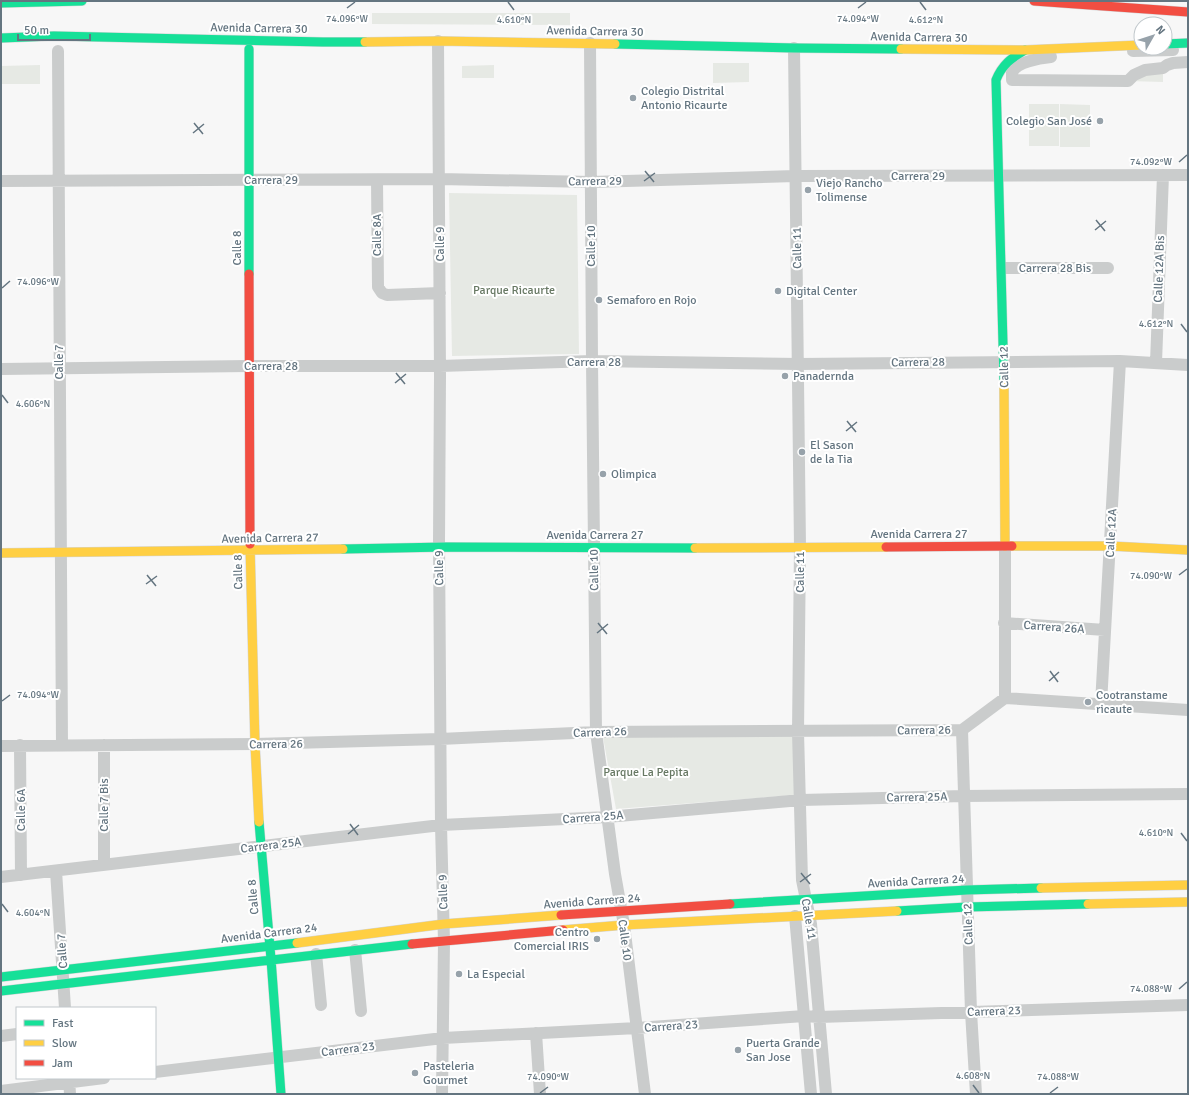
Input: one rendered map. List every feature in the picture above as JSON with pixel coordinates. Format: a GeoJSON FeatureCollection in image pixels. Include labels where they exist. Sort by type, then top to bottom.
{"type":"FeatureCollection","features":[{"type":"Feature","properties":{"kind":"main road"},"geometry":{"type":"LineString","coordinates":[[1,3],[82,1]]}},
{"type":"Feature","properties":{"kind":"main road"},"geometry":{"type":"LineString","coordinates":[[1034,1],[1185,12]]}},
{"type":"Feature","properties":{"kind":"main road","name":"Avenida Carrera 30"},"geometry":{"type":"LineString","coordinates":[[1,38],[54,36],[323,42],[438,41],[794,48],[1025,50],[1133,45]]}},
{"type":"Feature","properties":{"kind":"main road"},"geometry":{"type":"LineString","coordinates":[[233,49],[249,49],[323,42]]}},
{"type":"Feature","properties":{"kind":"main road"},"geometry":{"type":"LineString","coordinates":[[1173,44],[1188,43]]}},
{"type":"Feature","properties":{"kind":"main road","name":"Calle 8"},"geometry":{"type":"LineString","coordinates":[[249,49],[250,551],[255,744],[260,846],[270,946],[281,1094]]}},
{"type":"Feature","properties":{"kind":"main road","name":"Calle 12"},"geometry":{"type":"LineString","coordinates":[[1005,546],[1004,361],[1002,268],[997,176],[996,80],[999,70],[1006,62],[1025,50]]}},
{"type":"Feature","properties":{"kind":"main road","name":"Avenida Carrera 27"},"geometry":{"type":"LineString","coordinates":[[1,553],[250,551],[439,547],[593,548],[1110,546],[1188,550]]}},
{"type":"Feature","properties":{"kind":"main road","name":"Avenida Carrera 24"},"geometry":{"type":"LineString","coordinates":[[1,977],[444,924],[621,911],[967,890],[1188,885]]}},
{"type":"Feature","properties":{"kind":"main road"},"geometry":{"type":"LineString","coordinates":[[1118,887],[1118,903]]}},
{"type":"Feature","properties":{"kind":"main road"},"geometry":{"type":"LineString","coordinates":[[1,991],[444,940],[624,925],[967,907],[1188,902]]}},
{"type":"Feature","properties":{"kind":"street","name":"Calle 9"},"geometry":{"type":"LineString","coordinates":[[438,41],[440,179],[440,739],[444,924],[442,1094]]}},
{"type":"Feature","properties":{"kind":"street","name":"Calle 10"},"geometry":{"type":"LineString","coordinates":[[590,43],[593,548],[596,732],[615,874],[624,925],[645,1094]]}},
{"type":"Feature","properties":{"kind":"street","name":"Calle 11"},"geometry":{"type":"LineString","coordinates":[[794,48],[799,364],[800,547],[798,732],[802,880],[810,916],[826,1094]]}},
{"type":"Feature","properties":{"kind":"street"},"geometry":{"type":"LineString","coordinates":[[1188,50],[1122,52],[1045,58],[1018,66],[1012,73],[1012,80],[1128,81],[1134,75],[1145,70],[1163,68],[1167,64],[1188,62]]}},
{"type":"Feature","properties":{"kind":"street","name":"Calle 7"},"geometry":{"type":"LineString","coordinates":[[58,51],[62,745]]}},
{"type":"Feature","properties":{"kind":"street","name":"Calle 12A Bis"},"geometry":{"type":"LineString","coordinates":[[1156,364],[1163,175]]}},
{"type":"Feature","properties":{"kind":"street","name":"Carrera 29"},"geometry":{"type":"LineString","coordinates":[[1,181],[59,182],[440,179],[591,182],[795,176],[1188,175]]}},
{"type":"Feature","properties":{"kind":"street","name":"Calle 8A"},"geometry":{"type":"LineString","coordinates":[[377,180],[379,290],[386,295],[440,293]]}},
{"type":"Feature","properties":{"kind":"street","name":"Carrera 28 Bis"},"geometry":{"type":"LineString","coordinates":[[1002,268],[1108,268]]}},
{"type":"Feature","properties":{"kind":"street","name":"Carrera 28"},"geometry":{"type":"LineString","coordinates":[[1,369],[59,367],[440,366],[592,361],[799,364],[1120,361],[1188,365]]}},
{"type":"Feature","properties":{"kind":"street","name":"Calle 12A"},"geometry":{"type":"LineString","coordinates":[[1101,704],[1120,361]]}},
{"type":"Feature","properties":{"kind":"street","name":"Calle 12"},"geometry":{"type":"LineString","coordinates":[[1005,546],[1005,698]]}},
{"type":"Feature","properties":{"kind":"street","name":"Carrera 26A"},"geometry":{"type":"LineString","coordinates":[[1004,623],[1105,630]]}},
{"type":"Feature","properties":{"kind":"street"},"geometry":{"type":"LineString","coordinates":[[1005,698],[1188,710]]}},
{"type":"Feature","properties":{"kind":"street","name":"Carrera 26"},"geometry":{"type":"LineString","coordinates":[[1,746],[255,744],[440,739],[596,732],[707,730],[798,732],[962,730],[1005,698]]}},
{"type":"Feature","properties":{"kind":"street","name":"Calle 12"},"geometry":{"type":"LineString","coordinates":[[962,730],[971,1012],[976,1094]]}},
{"type":"Feature","properties":{"kind":"street","name":"Calle 6A"},"geometry":{"type":"LineString","coordinates":[[20,745],[21,875]]}},
{"type":"Feature","properties":{"kind":"street","name":"Calle 7 Bis"},"geometry":{"type":"LineString","coordinates":[[104,745],[104,865]]}},
{"type":"Feature","properties":{"kind":"street","name":"Carrera 25A"},"geometry":{"type":"LineString","coordinates":[[1,877],[441,826],[607,817],[801,800],[964,796],[1188,794]]}},
{"type":"Feature","properties":{"kind":"street","name":"Calle 7"},"geometry":{"type":"LineString","coordinates":[[56,871],[65,1007]]}},
{"type":"Feature","properties":{"kind":"street","name":"Calle 11"},"geometry":{"type":"LineString","coordinates":[[795,916],[810,1094]]}},
{"type":"Feature","properties":{"kind":"street"},"geometry":{"type":"LineString","coordinates":[[355,950],[361,1011]]}},
{"type":"Feature","properties":{"kind":"street"},"geometry":{"type":"LineString","coordinates":[[316,954],[321,1005]]}},
{"type":"Feature","properties":{"kind":"street","name":"Carrera 23"},"geometry":{"type":"LineString","coordinates":[[156,1072],[443,1038],[637,1028],[804,1016],[819,1017],[1188,1005]]}},
{"type":"Feature","properties":{"kind":"street"},"geometry":{"type":"LineString","coordinates":[[536,1033],[540,1094]]}},
{"type":"Feature","properties":{"kind":"street"},"geometry":{"type":"LineString","coordinates":[[1,1036],[16,1034]]}},
{"type":"Feature","properties":{"kind":"street"},"geometry":{"type":"LineString","coordinates":[[1,1091],[69,1085],[99,1079]]}},
{"type":"Feature","properties":{"kind":"green space"},"geometry":{"type":"Polygon","coordinates":[[[372,13],[570,13],[570,25],[372,24],[372,13]]]}},
{"type":"Feature","properties":{"kind":"green space"},"geometry":{"type":"Polygon","coordinates":[[[1188,62],[1188,68],[1163,68],[1175,63],[1188,62]]]}},
{"type":"Feature","properties":{"kind":"green space"},"geometry":{"type":"Polygon","coordinates":[[[713,63],[749,63],[749,82],[713,83],[713,63]]]}},
{"type":"Feature","properties":{"kind":"green space"},"geometry":{"type":"Polygon","coordinates":[[[40,65],[40,84],[1,84],[1,66],[40,65]]]}},
{"type":"Feature","properties":{"kind":"green space"},"geometry":{"type":"Polygon","coordinates":[[[494,65],[494,78],[462,78],[462,66],[494,65]]]}},
{"type":"Feature","properties":{"kind":"green space"},"geometry":{"type":"Polygon","coordinates":[[[1163,68],[1163,82],[1128,81],[1142,70],[1163,68]]]}},
{"type":"Feature","properties":{"kind":"green space"},"geometry":{"type":"Polygon","coordinates":[[[1029,104],[1059,104],[1059,146],[1029,146],[1029,104]]]}},
{"type":"Feature","properties":{"kind":"green space"},"geometry":{"type":"Polygon","coordinates":[[[1060,104],[1090,105],[1090,147],[1060,147],[1060,104]]]}},
{"type":"Feature","properties":{"kind":"green space","name":"Parque Ricaurte"},"geometry":{"type":"Polygon","coordinates":[[[449,193],[577,195],[579,354],[452,356],[449,193]]]}},
{"type":"Feature","properties":{"kind":"green space","name":"Parque La Pepita"},"geometry":{"type":"Polygon","coordinates":[[[793,736],[795,795],[616,809],[603,737],[793,736]]]}},
{"type":"Feature","properties":{"kind":"traffic: fast"},"geometry":{"type":"LineString","coordinates":[[1,3],[82,1]]}},
{"type":"Feature","properties":{"kind":"traffic: fast"},"geometry":{"type":"LineString","coordinates":[[1,38],[54,36],[365,42]]}},
{"type":"Feature","properties":{"kind":"traffic: fast"},"geometry":{"type":"LineString","coordinates":[[1173,44],[1188,43]]}},
{"type":"Feature","properties":{"kind":"traffic: fast"},"geometry":{"type":"LineString","coordinates":[[615,44],[901,49]]}},
{"type":"Feature","properties":{"kind":"traffic: fast"},"geometry":{"type":"LineString","coordinates":[[249,49],[249,274]]}},
{"type":"Feature","properties":{"kind":"traffic: fast"},"geometry":{"type":"LineString","coordinates":[[1004,382],[996,80],[1001,70],[1008,62],[1025,50]]}},
{"type":"Feature","properties":{"kind":"traffic: fast"},"geometry":{"type":"LineString","coordinates":[[343,549],[446,547],[695,548]]}},
{"type":"Feature","properties":{"kind":"traffic: fast"},"geometry":{"type":"LineString","coordinates":[[259,822],[281,1094]]}},
{"type":"Feature","properties":{"kind":"traffic: fast"},"geometry":{"type":"LineString","coordinates":[[730,904],[967,890],[1041,888]]}},
{"type":"Feature","properties":{"kind":"traffic: fast"},"geometry":{"type":"LineString","coordinates":[[897,911],[967,907],[1088,904]]}},
{"type":"Feature","properties":{"kind":"traffic: fast"},"geometry":{"type":"LineString","coordinates":[[1,977],[297,943]]}},
{"type":"Feature","properties":{"kind":"traffic: fast"},"geometry":{"type":"LineString","coordinates":[[1,991],[412,944]]}},
{"type":"Feature","properties":{"kind":"traffic: slow"},"geometry":{"type":"LineString","coordinates":[[365,42],[438,41],[615,44]]}},
{"type":"Feature","properties":{"kind":"traffic: slow"},"geometry":{"type":"LineString","coordinates":[[901,49],[1025,50],[1133,45]]}},
{"type":"Feature","properties":{"kind":"traffic: slow"},"geometry":{"type":"LineString","coordinates":[[1004,382],[1005,546]]}},
{"type":"Feature","properties":{"kind":"traffic: slow"},"geometry":{"type":"LineString","coordinates":[[250,544],[255,744],[259,822]]}},
{"type":"Feature","properties":{"kind":"traffic: slow"},"geometry":{"type":"LineString","coordinates":[[1012,546],[1110,546],[1188,550]]}},
{"type":"Feature","properties":{"kind":"traffic: slow"},"geometry":{"type":"LineString","coordinates":[[695,548],[886,547]]}},
{"type":"Feature","properties":{"kind":"traffic: slow"},"geometry":{"type":"LineString","coordinates":[[1,553],[343,549]]}},
{"type":"Feature","properties":{"kind":"traffic: slow"},"geometry":{"type":"LineString","coordinates":[[1041,888],[1188,885]]}},
{"type":"Feature","properties":{"kind":"traffic: slow"},"geometry":{"type":"LineString","coordinates":[[1088,904],[1188,902]]}},
{"type":"Feature","properties":{"kind":"traffic: slow"},"geometry":{"type":"LineString","coordinates":[[563,930],[624,925],[897,911]]}},
{"type":"Feature","properties":{"kind":"traffic: slow"},"geometry":{"type":"LineString","coordinates":[[297,943],[444,924],[561,915]]}},
{"type":"Feature","properties":{"kind":"traffic: jam"},"geometry":{"type":"LineString","coordinates":[[1034,1],[1188,12]]}},
{"type":"Feature","properties":{"kind":"traffic: jam"},"geometry":{"type":"LineString","coordinates":[[249,274],[250,544]]}},
{"type":"Feature","properties":{"kind":"traffic: jam"},"geometry":{"type":"LineString","coordinates":[[886,547],[1012,546]]}},
{"type":"Feature","properties":{"kind":"traffic: jam"},"geometry":{"type":"LineString","coordinates":[[561,915],[730,904]]}},
{"type":"Feature","properties":{"kind":"traffic: jam"},"geometry":{"type":"LineString","coordinates":[[412,944],[563,930]]}},
{"type":"Feature","properties":{"kind":"place","name":"Colegio Distrital Antonio Ricaurte"},"geometry":{"type":"Point","coordinates":[633,98]}},
{"type":"Feature","properties":{"kind":"place","name":"Colegio San José"},"geometry":{"type":"Point","coordinates":[1100,121]}},
{"type":"Feature","properties":{"kind":"place","name":"Viejo Rancho Tolimense"},"geometry":{"type":"Point","coordinates":[808,190]}},
{"type":"Feature","properties":{"kind":"place","name":"Digital Center"},"geometry":{"type":"Point","coordinates":[778,291]}},
{"type":"Feature","properties":{"kind":"place","name":"Semaforo en Rojo"},"geometry":{"type":"Point","coordinates":[599,300]}},
{"type":"Feature","properties":{"kind":"place","name":"Panadernda"},"geometry":{"type":"Point","coordinates":[785,376]}},
{"type":"Feature","properties":{"kind":"place","name":"El Sason de la Tia"},"geometry":{"type":"Point","coordinates":[802,452]}},
{"type":"Feature","properties":{"kind":"place","name":"Olimpica"},"geometry":{"type":"Point","coordinates":[603,474]}},
{"type":"Feature","properties":{"kind":"place","name":"Cootranstame ricaute"},"geometry":{"type":"Point","coordinates":[1088,702]}},
{"type":"Feature","properties":{"kind":"place","name":"Centro Comercial IRIS"},"geometry":{"type":"Point","coordinates":[597,939]}},
{"type":"Feature","properties":{"kind":"place","name":"La Especial"},"geometry":{"type":"Point","coordinates":[459,974]}},
{"type":"Feature","properties":{"kind":"place","name":"Puerta Grande San Jose"},"geometry":{"type":"Point","coordinates":[738,1050]}},
{"type":"Feature","properties":{"kind":"place","name":"Pasteleria Gourmet"},"geometry":{"type":"Point","coordinates":[415,1073]}}]}
